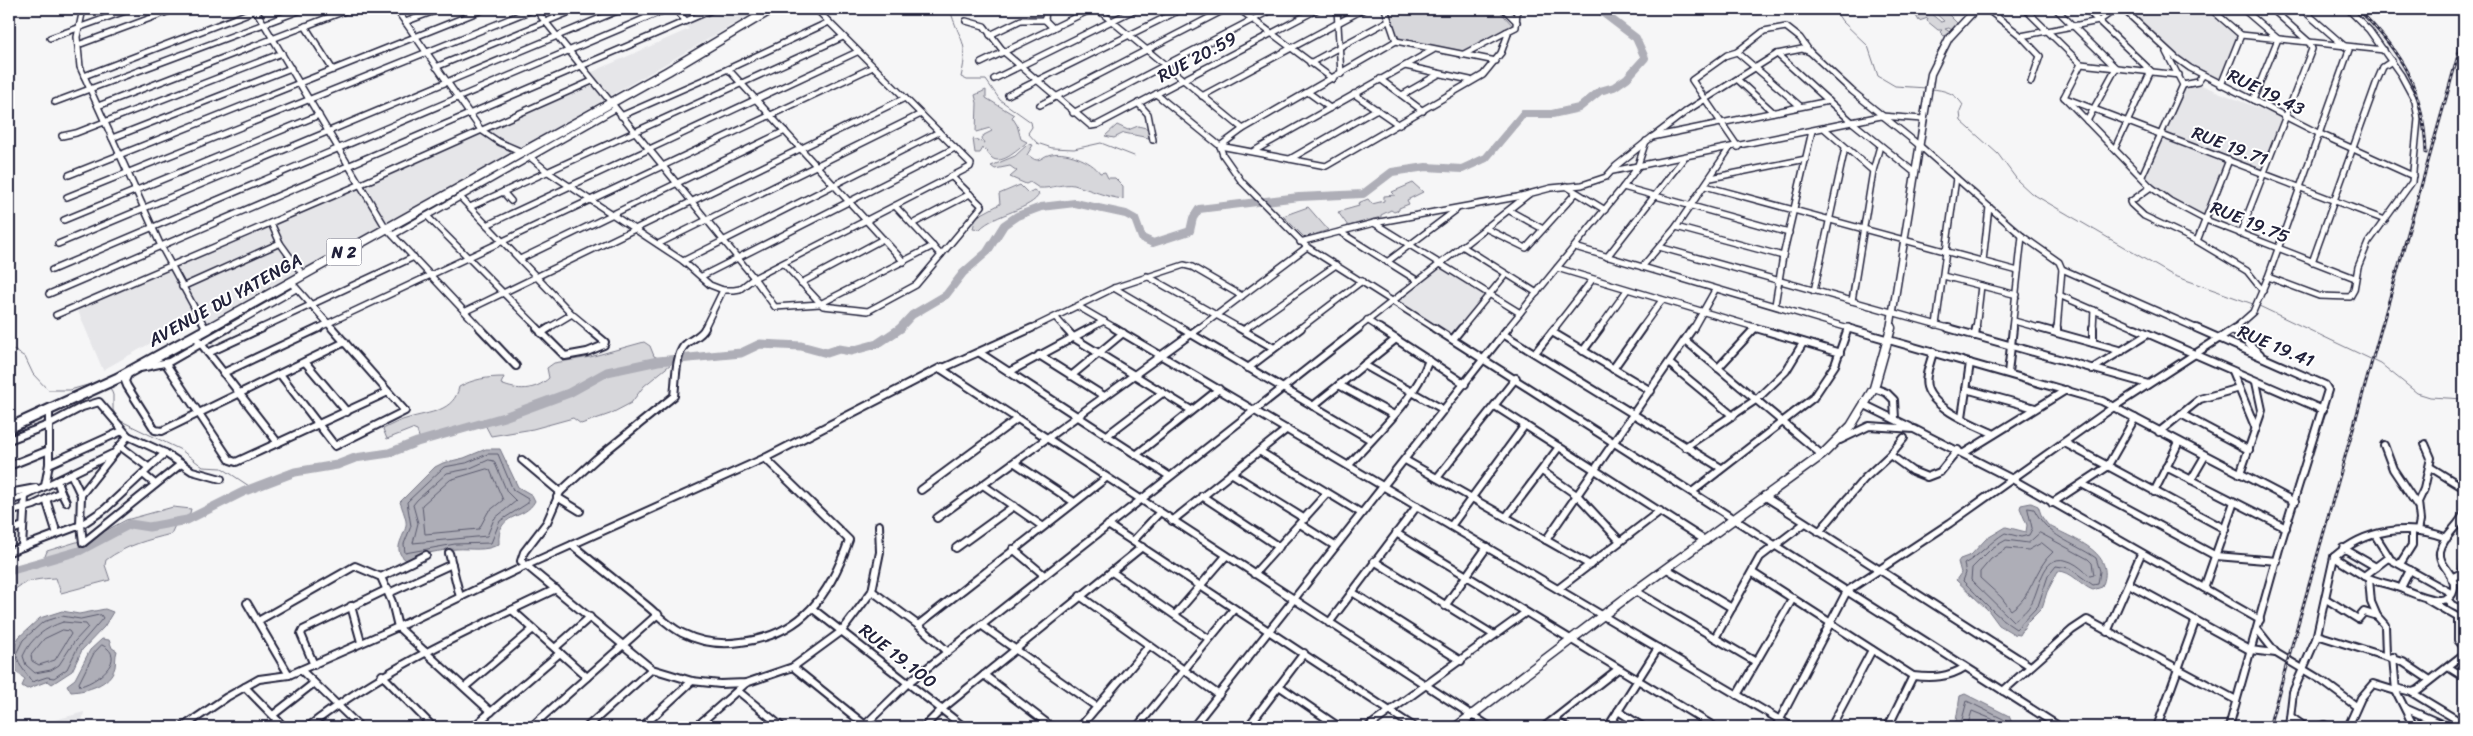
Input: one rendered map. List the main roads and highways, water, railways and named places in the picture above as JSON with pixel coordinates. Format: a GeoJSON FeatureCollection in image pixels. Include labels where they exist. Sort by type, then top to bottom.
{"type":"FeatureCollection","features":[{"type":"Feature","properties":{"kind":"main road","name":"AVENUE DU YATENGA"},"geometry":{"type":"LineString","coordinates":[[612,104],[767,9]]}},
{"type":"Feature","properties":{"kind":"main road","name":"AVENUE DU YATENGA"},"geometry":{"type":"LineString","coordinates":[[9,428],[118,378],[206,330],[293,286],[303,275],[386,228],[526,154],[568,125],[612,104],[772,9]]}},
{"type":"Feature","properties":{"kind":"water"},"geometry":{"type":"Polygon","coordinates":[[[486,449],[500,449],[518,487],[532,495],[535,501],[524,512],[507,521],[502,526],[499,544],[484,549],[444,550],[406,560],[399,551],[406,526],[400,502],[435,467],[486,449]]]}},
{"type":"Feature","properties":{"kind":"water"},"geometry":{"type":"Polygon","coordinates":[[[2031,503],[2038,506],[2042,517],[2048,525],[2079,541],[2098,555],[2104,564],[2105,575],[2102,587],[2093,590],[2068,573],[2058,571],[2047,592],[2042,608],[2026,624],[2020,635],[2014,634],[1999,625],[1988,610],[1956,580],[1961,573],[1958,562],[1960,559],[1971,555],[1986,539],[2006,527],[2026,532],[2027,525],[2020,508],[2021,505],[2031,503]]]}},
{"type":"Feature","properties":{"kind":"water"},"geometry":{"type":"Polygon","coordinates":[[[105,609],[113,612],[104,627],[82,650],[72,671],[52,684],[48,681],[27,689],[22,686],[25,679],[16,672],[10,654],[19,637],[40,618],[62,611],[79,614],[105,609]]]}},
{"type":"Feature","properties":{"kind":"water"},"geometry":{"type":"Polygon","coordinates":[[[102,639],[109,640],[112,648],[117,651],[115,667],[112,673],[103,683],[97,686],[71,692],[67,685],[75,679],[90,650],[102,639]]]}},
{"type":"Feature","properties":{"kind":"water"},"geometry":{"type":"Polygon","coordinates":[[[1965,694],[2009,716],[2014,727],[1955,727],[1960,696],[1965,694]]]}},
{"type":"Feature","properties":{"kind":"waterway"},"geometry":{"type":"LineString","coordinates":[[950,9],[964,48],[961,77],[967,80],[986,80],[1000,100],[1031,122],[1032,127],[1028,133],[1037,143],[1052,148],[1074,149],[1101,143],[1134,156]]}},
{"type":"Feature","properties":{"kind":"waterway"},"geometry":{"type":"LineString","coordinates":[[899,329],[912,315],[946,295],[963,273],[987,252],[1004,225],[1017,216],[1041,207],[1075,203],[1126,214],[1135,219],[1142,238],[1153,243],[1190,231],[1193,218],[1199,209],[1299,197],[1363,194],[1392,172],[1426,167],[1462,169],[1486,158],[1523,114],[1552,114],[1579,108],[1600,91],[1614,87],[1627,78],[1645,58],[1636,38],[1598,9]]}},
{"type":"Feature","properties":{"kind":"waterway"},"geometry":{"type":"LineString","coordinates":[[1834,9],[1842,21],[1868,46],[1878,76],[1895,86],[1927,88]]}},
{"type":"Feature","properties":{"kind":"waterway"},"geometry":{"type":"LineString","coordinates":[[1931,89],[1949,93],[1960,101],[1963,105],[1960,112],[1961,121],[1998,154],[2018,181],[2031,193],[2172,275],[2253,304]]}},
{"type":"Feature","properties":{"kind":"waterway"},"geometry":{"type":"LineString","coordinates":[[2257,305],[2381,364],[2417,393],[2430,397],[2464,399]]}},
{"type":"Feature","properties":{"kind":"waterway"},"geometry":{"type":"LineString","coordinates":[[9,571],[79,551],[130,524],[149,527],[187,520],[245,491],[295,472],[337,465],[355,458],[389,453],[417,442],[504,417],[569,393],[607,372],[658,361],[741,353],[760,344],[801,346],[827,353],[839,349],[851,351],[877,344],[901,328]]}},
{"type":"Feature","properties":{"kind":"waterway"},"geometry":{"type":"LineString","coordinates":[[9,347],[25,357],[33,374],[48,390],[70,390],[105,380]]}},
{"type":"Feature","properties":{"kind":"waterway"},"geometry":{"type":"LineString","coordinates":[[110,387],[113,395],[113,410],[119,420],[181,450],[203,467],[222,468],[252,488]]}},
{"type":"Feature","properties":{"kind":"railway"},"geometry":{"type":"LineString","coordinates":[[2358,9],[2387,41],[2408,74],[2421,110],[2426,153]]}},
{"type":"Feature","properties":{"kind":"railway"},"geometry":{"type":"LineString","coordinates":[[2269,727],[2464,34]]}}]}
